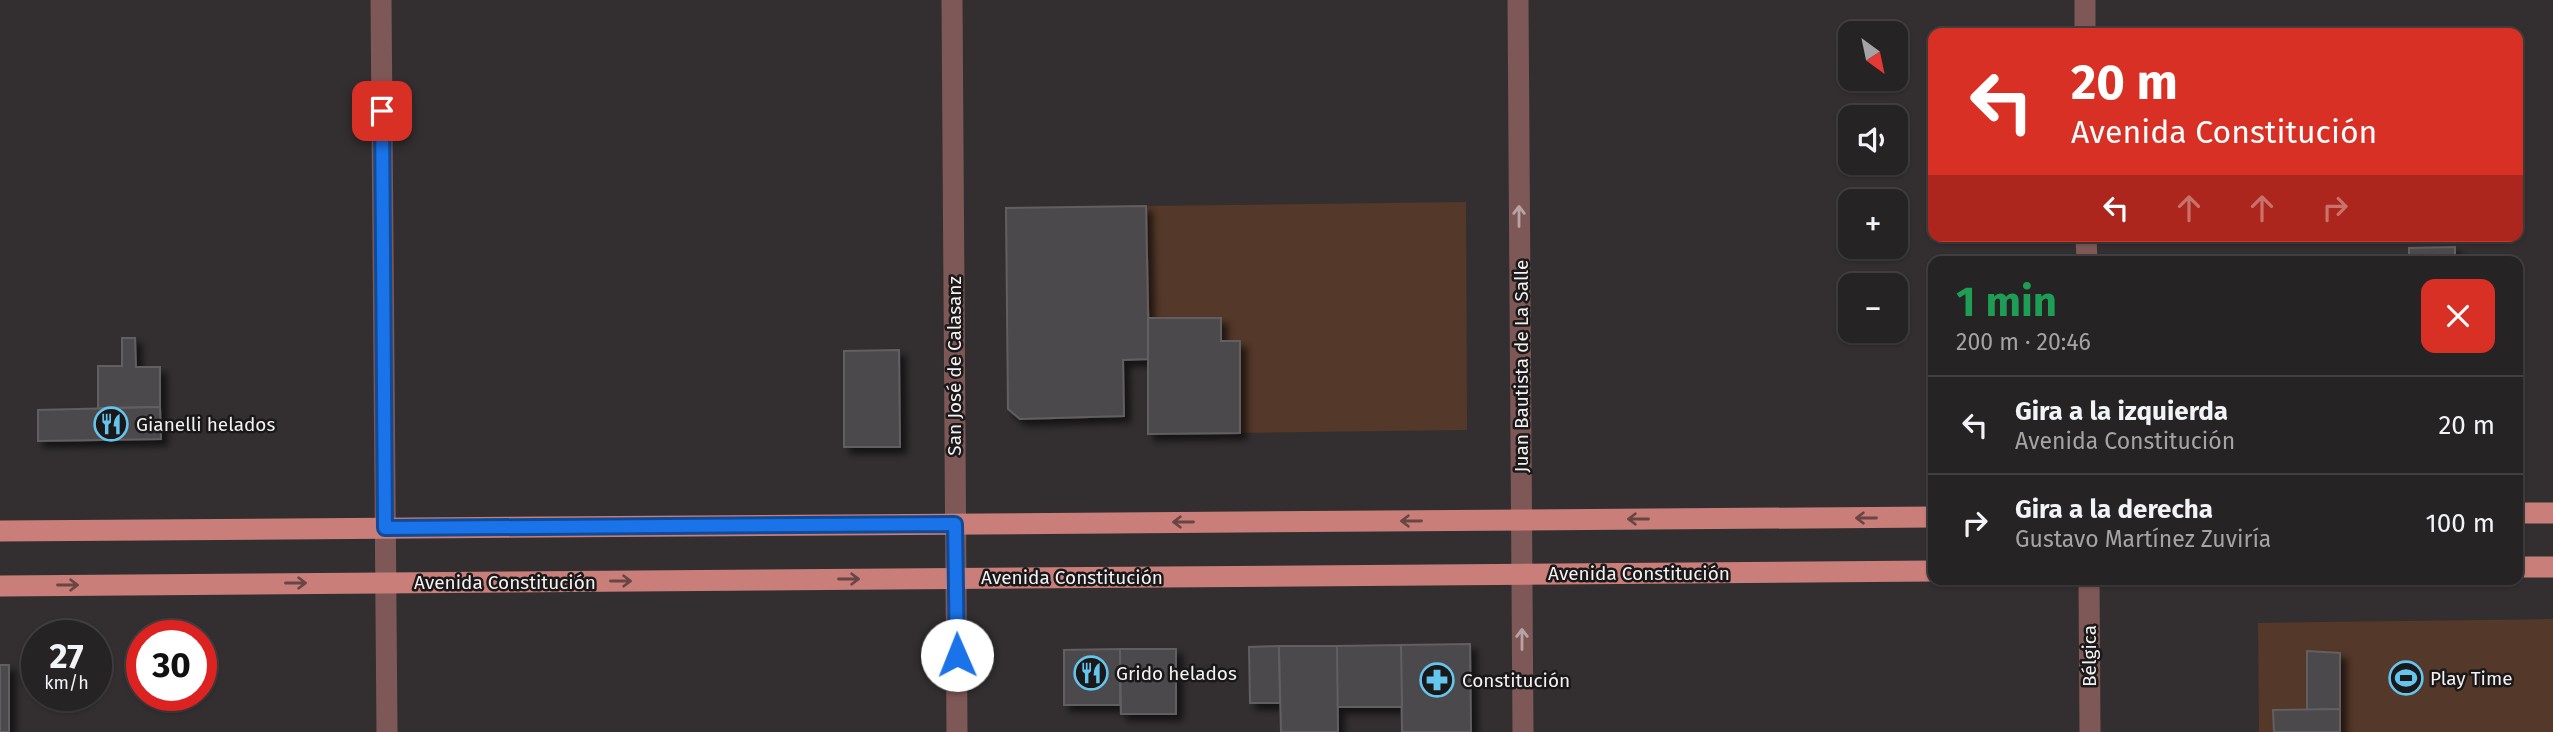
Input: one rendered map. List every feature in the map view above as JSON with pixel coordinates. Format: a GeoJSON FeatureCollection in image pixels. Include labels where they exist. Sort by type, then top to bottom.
{"type":"FeatureCollection","features":[{"type":"Feature","properties":{"kind":"main road"},"geometry":{"type":"LineString","coordinates":[[2523,513],[2553,513]]}},
{"type":"Feature","properties":{"kind":"main road"},"geometry":{"type":"LineString","coordinates":[[0,531],[1928,517]]}},
{"type":"Feature","properties":{"kind":"main road"},"geometry":{"type":"LineString","coordinates":[[2523,567],[2553,566]]}},
{"type":"Feature","properties":{"kind":"main road","name":"Avenida Constitución"},"geometry":{"type":"LineString","coordinates":[[0,586],[1928,571]]}},
{"type":"Feature","properties":{"kind":"street"},"geometry":{"type":"LineString","coordinates":[[382,0],[387,732]]}},
{"type":"Feature","properties":{"kind":"street","name":"San José de Calasanz"},"geometry":{"type":"LineString","coordinates":[[952,0],[957,732]]}},
{"type":"Feature","properties":{"kind":"street","name":"Juan Bautista de La Salle"},"geometry":{"type":"LineString","coordinates":[[1518,0],[1523,732]]}},
{"type":"Feature","properties":{"kind":"street"},"geometry":{"type":"LineString","coordinates":[[2085,0],[2085,28]]}},
{"type":"Feature","properties":{"kind":"street","name":"Bélgica"},"geometry":{"type":"LineString","coordinates":[[2089,585],[2090,732]]}},
{"type":"Feature","properties":{"kind":"shaded area"},"geometry":{"type":"Polygon","coordinates":[[[1466,202],[1467,430],[1148,434],[1146,206],[1466,202]]]}},
{"type":"Feature","properties":{"kind":"shaded area","name":"Play Time"},"geometry":{"type":"Polygon","coordinates":[[[2553,619],[2553,732],[2259,732],[2258,623],[2553,619]]]}},
{"type":"Feature","properties":{"kind":"building"},"geometry":{"type":"Polygon","coordinates":[[[1146,206],[1149,359],[1123,360],[1124,416],[1020,419],[1008,409],[1006,208],[1146,206]]]}},
{"type":"Feature","properties":{"kind":"building"},"geometry":{"type":"Polygon","coordinates":[[[2455,247],[2455,256],[2409,256],[2409,248],[2455,247]]]}},
{"type":"Feature","properties":{"kind":"building"},"geometry":{"type":"Polygon","coordinates":[[[1148,318],[1221,318],[1221,341],[1240,341],[1240,433],[1148,434],[1148,318]]]}},
{"type":"Feature","properties":{"kind":"building"},"geometry":{"type":"Polygon","coordinates":[[[122,338],[135,338],[136,367],[160,367],[160,407],[98,408],[98,366],[122,366],[122,338]]]}},
{"type":"Feature","properties":{"kind":"building"},"geometry":{"type":"Polygon","coordinates":[[[899,350],[900,447],[844,447],[844,351],[899,350]]]}},
{"type":"Feature","properties":{"kind":"building"},"geometry":{"type":"Polygon","coordinates":[[[160,407],[161,439],[38,441],[38,410],[160,407]]]}},
{"type":"Feature","properties":{"kind":"building"},"geometry":{"type":"Polygon","coordinates":[[[1470,644],[1471,732],[1402,732],[1401,645],[1470,644]]]}},
{"type":"Feature","properties":{"kind":"building"},"geometry":{"type":"Polygon","coordinates":[[[1401,645],[1402,707],[1337,707],[1337,646],[1401,645]]]}},
{"type":"Feature","properties":{"kind":"building"},"geometry":{"type":"Polygon","coordinates":[[[1279,646],[1280,703],[1250,703],[1249,647],[1279,646]]]}},
{"type":"Feature","properties":{"kind":"building"},"geometry":{"type":"Polygon","coordinates":[[[1279,646],[1337,646],[1338,732],[1281,732],[1279,646]]]}},
{"type":"Feature","properties":{"kind":"building"},"geometry":{"type":"Polygon","coordinates":[[[1120,649],[1120,705],[1064,705],[1064,650],[1120,649]]]}},
{"type":"Feature","properties":{"kind":"building"},"geometry":{"type":"Polygon","coordinates":[[[1120,649],[1176,649],[1176,714],[1121,714],[1120,649]]]}},
{"type":"Feature","properties":{"kind":"building"},"geometry":{"type":"Polygon","coordinates":[[[2307,651],[2340,653],[2340,709],[2307,710],[2307,651]]]}},
{"type":"Feature","properties":{"kind":"building"},"geometry":{"type":"Polygon","coordinates":[[[0,665],[9,665],[9,732],[0,732],[0,665]]]}},
{"type":"Feature","properties":{"kind":"building"},"geometry":{"type":"Polygon","coordinates":[[[2340,709],[2340,732],[2274,732],[2273,710],[2340,709]]]}},
{"type":"Feature","properties":{"kind":"place","name":"Gianelli helados"},"geometry":{"type":"Point","coordinates":[111,424]}},
{"type":"Feature","properties":{"kind":"place","name":"Grido helados"},"geometry":{"type":"Point","coordinates":[1091,673]}},
{"type":"Feature","properties":{"kind":"place","name":"Play Time"},"geometry":{"type":"Point","coordinates":[2406,678]}},
{"type":"Feature","properties":{"kind":"place","name":"Constitución"},"geometry":{"type":"Point","coordinates":[1437,680]}},
{"type":"Feature","properties":{"kind":"route"},"geometry":{"type":"LineString","coordinates":[[382,111],[385,528],[955,524],[957,655]]}}]}
